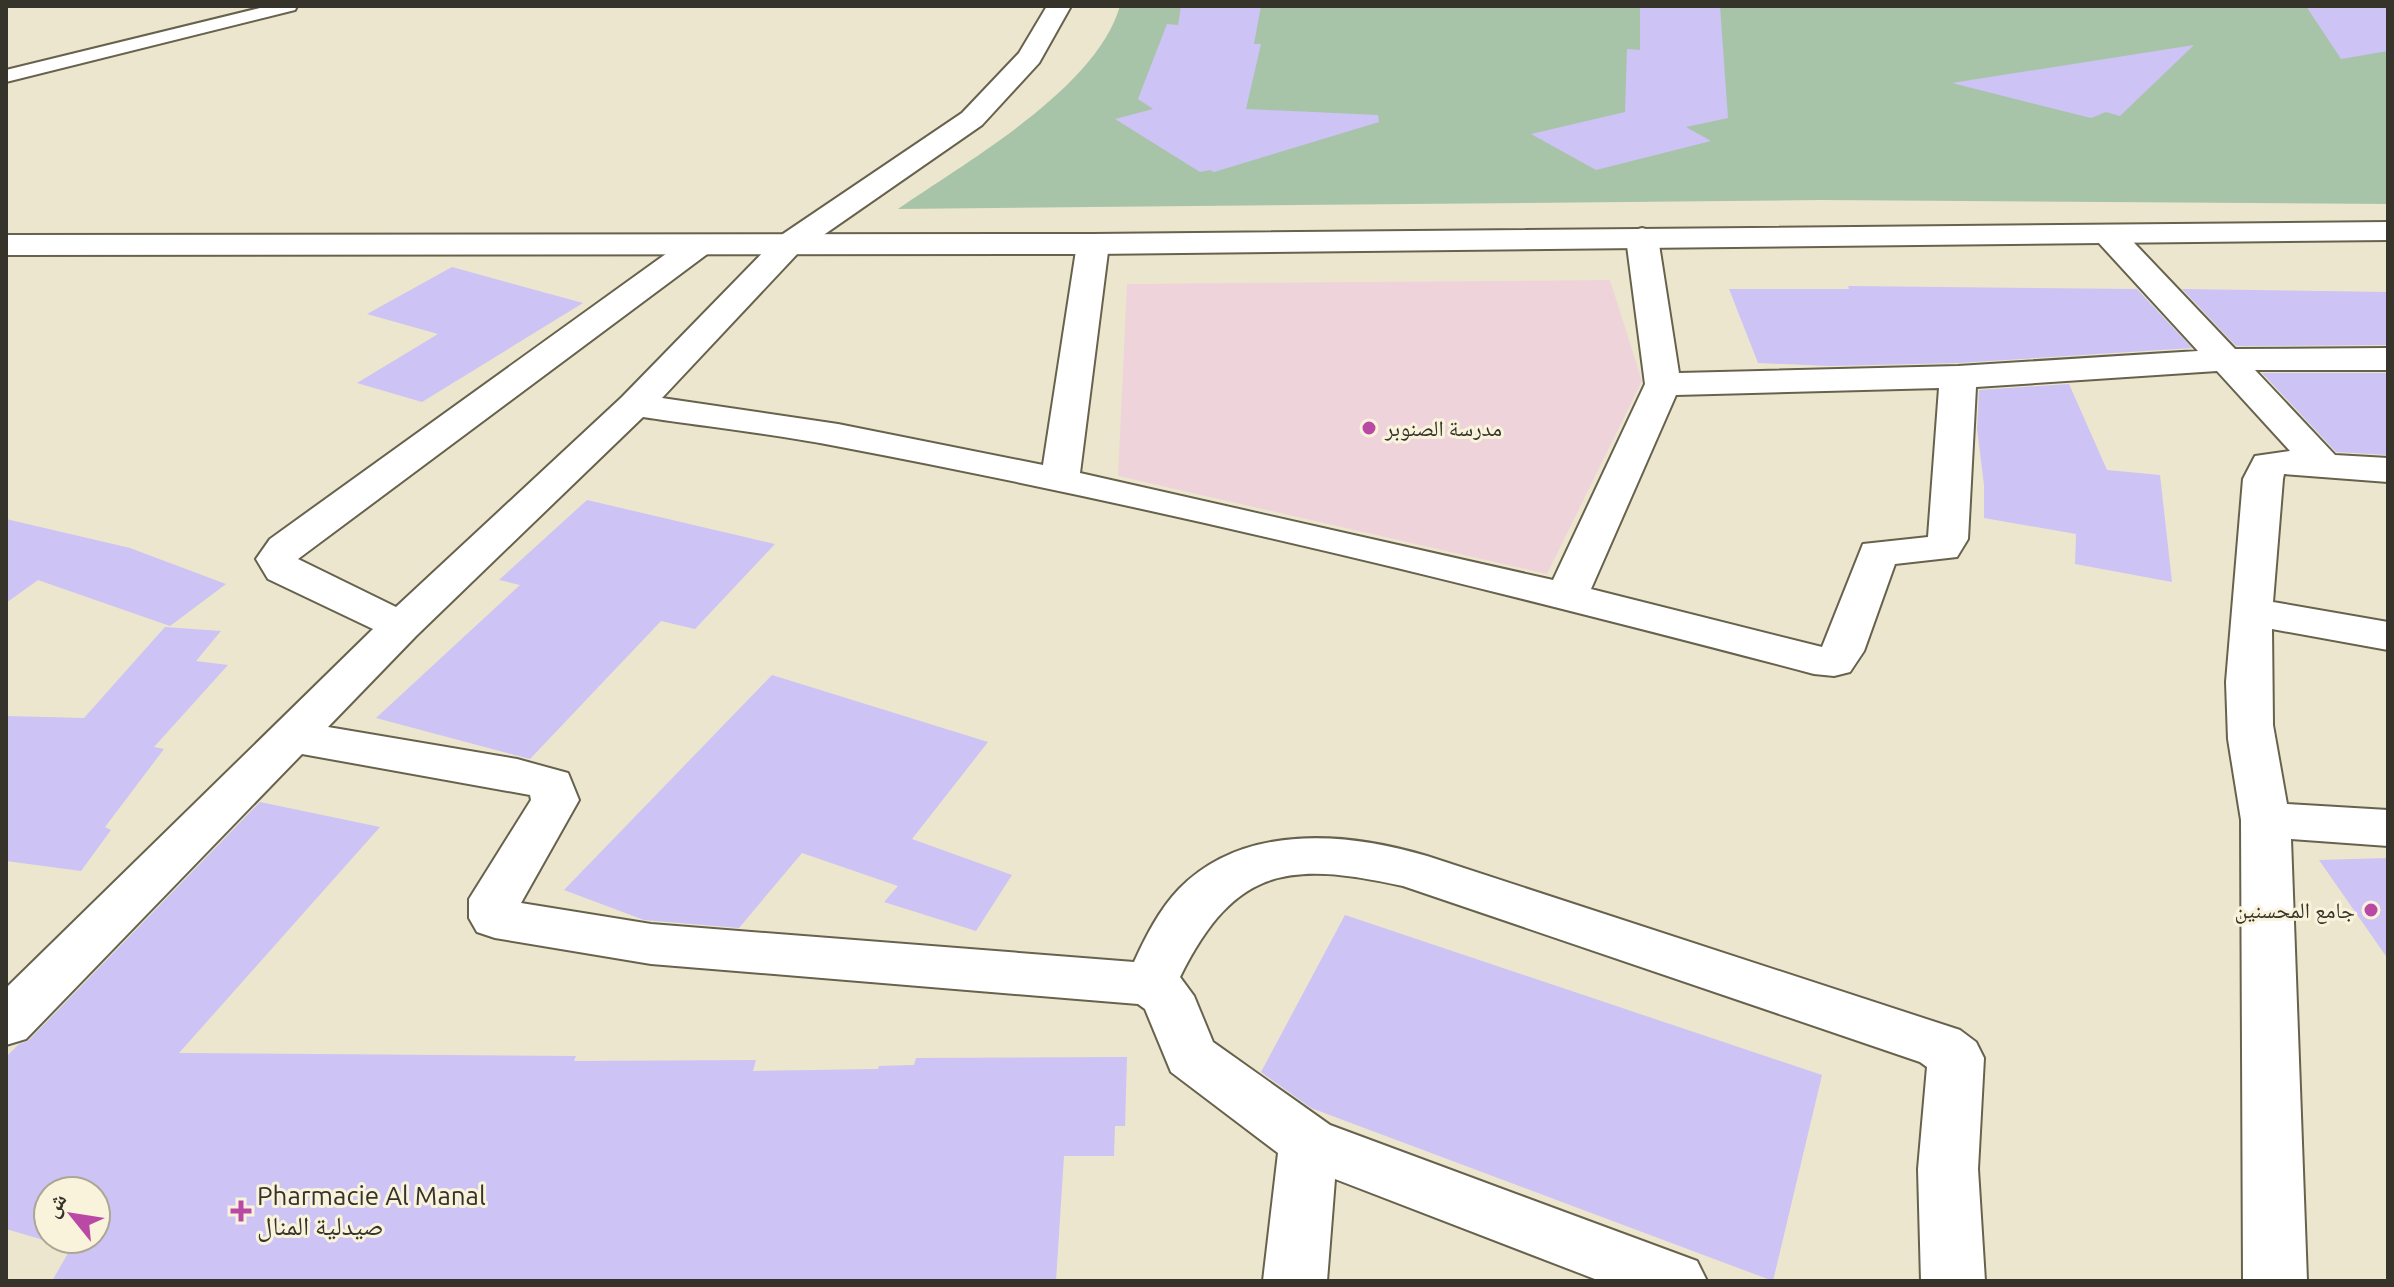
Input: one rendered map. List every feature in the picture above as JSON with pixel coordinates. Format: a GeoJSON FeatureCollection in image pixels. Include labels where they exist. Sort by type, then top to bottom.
{"type":"FeatureCollection","features":[{"type":"Feature","properties":{"kind":"street"},"geometry":{"type":"LineString","coordinates":[[6,1023],[401,626],[635,405],[788,245],[972,119],[1030,57],[1059,6]]}},
{"type":"Feature","properties":{"kind":"street"},"geometry":{"type":"LineString","coordinates":[[6,245],[1093,244],[2388,231]]}},
{"type":"Feature","properties":{"kind":"street"},"geometry":{"type":"LineString","coordinates":[[2109,235],[2323,464]]}},
{"type":"Feature","properties":{"kind":"street"},"geometry":{"type":"LineString","coordinates":[[1567,596],[1663,384],[1642,238]]}},
{"type":"Feature","properties":{"kind":"street"},"geometry":{"type":"LineString","coordinates":[[1060,480],[1093,244]]}},
{"type":"Feature","properties":{"kind":"street"},"geometry":{"type":"LineString","coordinates":[[401,626],[283,570],[277,559],[285,548],[699,245]]}},
{"type":"Feature","properties":{"kind":"street"},"geometry":{"type":"LineString","coordinates":[[1663,384],[1958,377],[2228,360],[2388,359]]}},
{"type":"Feature","properties":{"kind":"street"},"geometry":{"type":"LineString","coordinates":[[635,405],[838,435],[1060,480],[1567,596],[1814,660],[1834,662],[1842,651],[1878,553],[1942,548],[1948,539],[1958,377]]}},
{"type":"Feature","properties":{"kind":"street"},"geometry":{"type":"LineString","coordinates":[[2275,1281],[2266,820],[2252,752],[2249,710],[2264,472],[2269,464],[2323,464],[2388,470]]}},
{"type":"Feature","properties":{"kind":"street"},"geometry":{"type":"LineString","coordinates":[[2253,612],[2388,636]]}},
{"type":"Feature","properties":{"kind":"street"},"geometry":{"type":"LineString","coordinates":[[290,736],[517,775],[551,785],[555,800],[495,899],[495,918],[651,944],[1150,983],[1167,996],[1191,1056],[1309,1143],[1675,1281]]}},
{"type":"Feature","properties":{"kind":"street"},"geometry":{"type":"LineString","coordinates":[[2266,820],[2388,828]]}},
{"type":"Feature","properties":{"kind":"street"},"geometry":{"type":"LineString","coordinates":[[1150,983],[1176,932],[1201,899],[1235,872],[1268,859],[1306,855],[1357,857],[1424,874],[1918,1037],[1940,1046],[1956,1058],[1948,1169],[1953,1281]]}},
{"type":"Feature","properties":{"kind":"street"},"geometry":{"type":"LineString","coordinates":[[1295,1281],[1309,1143]]}},
{"type":"Feature","properties":{"kind":"lane"},"geometry":{"type":"LineString","coordinates":[[6,76],[289,6]]}},
{"type":"Feature","properties":{"kind":"shaded area","name":"مدرسة الصنوبر"},"geometry":{"type":"Polygon","coordinates":[[[1610,280],[1642,381],[1547,574],[1118,476],[1127,284],[1610,280]]]}},
{"type":"Feature","properties":{"kind":"green space"},"geometry":{"type":"Polygon","coordinates":[[[1120,6],[2388,6],[2388,204],[1821,200],[898,209],[992,146],[1057,94],[1085,66],[1106,37],[1120,6]]]}},
{"type":"Feature","properties":{"kind":"building"},"geometry":{"type":"Polygon","coordinates":[[[1181,6],[1261,6],[1254,44],[1261,44],[1246,109],[1378,115],[1379,122],[1214,172],[1200,172],[1115,119],[1153,109],[1138,99],[1167,24],[1178,25],[1181,6]]]}},
{"type":"Feature","properties":{"kind":"building"},"geometry":{"type":"Polygon","coordinates":[[[1640,6],[1720,6],[1728,118],[1686,127],[1711,141],[1596,170],[1531,134],[1625,112],[1627,49],[1640,50],[1640,6]]]}},
{"type":"Feature","properties":{"kind":"building"},"geometry":{"type":"Polygon","coordinates":[[[2306,6],[2388,6],[2388,51],[2341,59],[2306,6]]]}},
{"type":"Feature","properties":{"kind":"building"},"geometry":{"type":"Polygon","coordinates":[[[2194,45],[2120,116],[2106,112],[2091,118],[1952,83],[2194,45]]]}},
{"type":"Feature","properties":{"kind":"building"},"geometry":{"type":"Polygon","coordinates":[[[452,267],[583,303],[422,402],[357,383],[438,334],[367,314],[452,267]]]}},
{"type":"Feature","properties":{"kind":"building"},"geometry":{"type":"Polygon","coordinates":[[[1848,286],[2137,289],[2192,348],[1958,363],[1829,366],[1758,363],[1729,289],[1849,289],[1848,286]]]}},
{"type":"Feature","properties":{"kind":"building"},"geometry":{"type":"Polygon","coordinates":[[[2182,289],[2388,292],[2388,345],[2236,346],[2182,289]]]}},
{"type":"Feature","properties":{"kind":"building"},"geometry":{"type":"Polygon","coordinates":[[[2262,373],[2388,373],[2388,455],[2336,452],[2262,373]]]}},
{"type":"Feature","properties":{"kind":"building"},"geometry":{"type":"Polygon","coordinates":[[[2069,384],[2107,470],[2160,475],[2172,582],[2075,564],[2076,534],[1984,518],[1984,485],[1977,429],[1979,390],[2069,384]]]}},
{"type":"Feature","properties":{"kind":"building"},"geometry":{"type":"Polygon","coordinates":[[[587,500],[775,544],[695,629],[661,621],[530,759],[376,718],[520,585],[499,580],[587,500]]]}},
{"type":"Feature","properties":{"kind":"building"},"geometry":{"type":"Polygon","coordinates":[[[6,519],[130,548],[226,584],[170,626],[38,580],[6,603],[6,519]]]}},
{"type":"Feature","properties":{"kind":"building"},"geometry":{"type":"Polygon","coordinates":[[[165,627],[221,631],[196,661],[228,665],[154,747],[164,749],[105,827],[111,830],[81,871],[6,861],[6,716],[84,718],[165,627]]]}},
{"type":"Feature","properties":{"kind":"building"},"geometry":{"type":"Polygon","coordinates":[[[772,675],[988,742],[912,839],[1012,875],[976,931],[884,902],[898,886],[802,853],[739,928],[644,920],[564,890],[772,675]]]}},
{"type":"Feature","properties":{"kind":"building"},"geometry":{"type":"Polygon","coordinates":[[[260,802],[380,827],[179,1053],[576,1056],[574,1061],[756,1060],[753,1071],[878,1069],[879,1066],[914,1065],[916,1058],[1127,1057],[1125,1126],[1115,1126],[1114,1156],[1064,1156],[1056,1281],[52,1281],[67,1255],[112,1255],[112,1175],[32,1175],[32,1237],[6,1229],[6,1057],[19,1044],[28,1041],[260,802]]]}},
{"type":"Feature","properties":{"kind":"building","name":"جامع المحسنين"},"geometry":{"type":"Polygon","coordinates":[[[2388,858],[2388,959],[2319,860],[2388,858]]]}},
{"type":"Feature","properties":{"kind":"building"},"geometry":{"type":"Polygon","coordinates":[[[1345,915],[1822,1075],[1773,1281],[1311,1108],[1261,1072],[1345,915]]]}},
{"type":"Feature","properties":{"kind":"place","name":"مدرسة الصنوبر"},"geometry":{"type":"Point","coordinates":[1369,428]}},
{"type":"Feature","properties":{"kind":"place","name":"جامع المحسنين"},"geometry":{"type":"Point","coordinates":[2371,910]}},
{"type":"Feature","properties":{"kind":"place","name":"Pharmacie Al Manal صيدلية المنال"},"geometry":{"type":"Point","coordinates":[241,1211]}}]}
